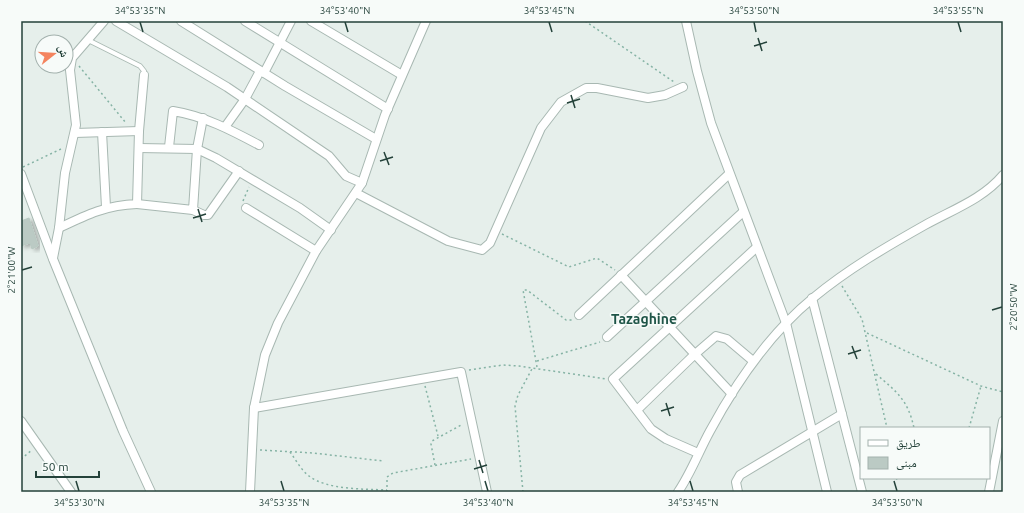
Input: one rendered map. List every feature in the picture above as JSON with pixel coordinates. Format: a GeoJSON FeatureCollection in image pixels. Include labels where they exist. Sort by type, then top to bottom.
{"type":"FeatureCollection","features":[{"type":"Feature","properties":{"kind":"street"},"geometry":{"type":"LineString","coordinates":[[74,56],[104,21]]}},
{"type":"Feature","properties":{"kind":"street"},"geometry":{"type":"LineString","coordinates":[[116,21],[245,99],[329,156],[346,176],[362,183]]}},
{"type":"Feature","properties":{"kind":"street"},"geometry":{"type":"LineString","coordinates":[[181,21],[262,72],[376,139]]}},
{"type":"Feature","properties":{"kind":"street"},"geometry":{"type":"LineString","coordinates":[[244,21],[388,109]]}},
{"type":"Feature","properties":{"kind":"street"},"geometry":{"type":"LineString","coordinates":[[225,127],[262,72],[291,21]]}},
{"type":"Feature","properties":{"kind":"street"},"geometry":{"type":"LineString","coordinates":[[311,21],[402,75]]}},
{"type":"Feature","properties":{"kind":"street"},"geometry":{"type":"LineString","coordinates":[[250,492],[254,408],[265,354],[278,323],[316,251],[362,183],[376,139],[426,21]]}},
{"type":"Feature","properties":{"kind":"street"},"geometry":{"type":"LineString","coordinates":[[686,21],[696,71],[711,123],[786,323],[827,492]]}},
{"type":"Feature","properties":{"kind":"street"},"geometry":{"type":"LineString","coordinates":[[53,259],[59,228],[65,173],[75,132],[76,116],[71,74]]}},
{"type":"Feature","properties":{"kind":"street"},"geometry":{"type":"LineString","coordinates":[[137,204],[139,148],[136,131],[144,75]]}},
{"type":"Feature","properties":{"kind":"street"},"geometry":{"type":"LineString","coordinates":[[356,193],[448,241],[477,250],[486,248],[541,128],[562,102],[586,88],[597,88],[648,98],[665,95],[683,87]]}},
{"type":"Feature","properties":{"kind":"street"},"geometry":{"type":"LineString","coordinates":[[169,147],[172,112],[203,118],[225,127],[259,145]]}},
{"type":"Feature","properties":{"kind":"street"},"geometry":{"type":"LineString","coordinates":[[193,210],[197,148],[203,118]]}},
{"type":"Feature","properties":{"kind":"street"},"geometry":{"type":"LineString","coordinates":[[75,132],[136,131]]}},
{"type":"Feature","properties":{"kind":"street"},"geometry":{"type":"LineString","coordinates":[[102,132],[106,208]]}},
{"type":"Feature","properties":{"kind":"street"},"geometry":{"type":"LineString","coordinates":[[139,148],[197,148],[239,172],[331,230]]}},
{"type":"Feature","properties":{"kind":"street"},"geometry":{"type":"LineString","coordinates":[[59,228],[118,204],[137,204],[193,210],[204,215],[208,215],[239,172]]}},
{"type":"Feature","properties":{"kind":"street"},"geometry":{"type":"LineString","coordinates":[[21,174],[53,259],[123,431],[152,492]]}},
{"type":"Feature","properties":{"kind":"street"},"geometry":{"type":"LineString","coordinates":[[579,315],[729,174]]}},
{"type":"Feature","properties":{"kind":"street"},"geometry":{"type":"LineString","coordinates":[[678,492],[686,481],[698,453],[753,361],[786,323],[812,298],[860,262],[926,224],[963,206],[980,195],[1003,175]]}},
{"type":"Feature","properties":{"kind":"street"},"geometry":{"type":"LineString","coordinates":[[246,208],[316,251]]}},
{"type":"Feature","properties":{"kind":"street"},"geometry":{"type":"LineString","coordinates":[[606,337],[744,212]]}},
{"type":"Feature","properties":{"kind":"street"},"geometry":{"type":"LineString","coordinates":[[698,453],[651,429],[613,379],[757,247]]}},
{"type":"Feature","properties":{"kind":"street"},"geometry":{"type":"LineString","coordinates":[[621,274],[644,301],[732,394]]}},
{"type":"Feature","properties":{"kind":"street"},"geometry":{"type":"LineString","coordinates":[[812,298],[862,492]]}},
{"type":"Feature","properties":{"kind":"street"},"geometry":{"type":"LineString","coordinates":[[637,410],[716,336],[721,336],[727,339],[753,361]]}},
{"type":"Feature","properties":{"kind":"street"},"geometry":{"type":"LineString","coordinates":[[254,408],[461,372],[487,492]]}},
{"type":"Feature","properties":{"kind":"street"},"geometry":{"type":"LineString","coordinates":[[738,492],[736,482],[740,475],[842,414]]}},
{"type":"Feature","properties":{"kind":"street"},"geometry":{"type":"LineString","coordinates":[[989,492],[1003,421]]}},
{"type":"Feature","properties":{"kind":"street"},"geometry":{"type":"LineString","coordinates":[[21,422],[71,492]]}},
{"type":"Feature","properties":{"kind":"lane"},"geometry":{"type":"LineString","coordinates":[[88,39],[140,66],[144,71],[144,75]]}},
{"type":"Feature","properties":{"kind":"path"},"geometry":{"type":"LineString","coordinates":[[585,21],[643,62],[683,87]]}},
{"type":"Feature","properties":{"kind":"path"},"geometry":{"type":"LineString","coordinates":[[74,60],[136,131]]}},
{"type":"Feature","properties":{"kind":"path"},"geometry":{"type":"LineString","coordinates":[[21,168],[72,143]]}},
{"type":"Feature","properties":{"kind":"path"},"geometry":{"type":"LineString","coordinates":[[246,208],[243,197],[252,180]]}},
{"type":"Feature","properties":{"kind":"path"},"geometry":{"type":"LineString","coordinates":[[495,231],[563,265],[574,266],[597,258],[621,274]]}},
{"type":"Feature","properties":{"kind":"path"},"geometry":{"type":"LineString","coordinates":[[838,279],[860,314],[867,333],[887,427]]}},
{"type":"Feature","properties":{"kind":"path"},"geometry":{"type":"LineString","coordinates":[[537,368],[523,293],[524,289],[566,320],[571,321],[579,315]]}},
{"type":"Feature","properties":{"kind":"path"},"geometry":{"type":"LineString","coordinates":[[867,333],[981,386],[1003,392]]}},
{"type":"Feature","properties":{"kind":"path"},"geometry":{"type":"LineString","coordinates":[[536,361],[593,345],[606,337]]}},
{"type":"Feature","properties":{"kind":"path"},"geometry":{"type":"LineString","coordinates":[[461,372],[503,365],[533,367],[613,379]]}},
{"type":"Feature","properties":{"kind":"path"},"geometry":{"type":"LineString","coordinates":[[523,492],[515,406],[518,395],[533,367]]}},
{"type":"Feature","properties":{"kind":"path"},"geometry":{"type":"LineString","coordinates":[[876,374],[900,394],[906,403],[914,427]]}},
{"type":"Feature","properties":{"kind":"path"},"geometry":{"type":"LineString","coordinates":[[423,378],[438,436]]}},
{"type":"Feature","properties":{"kind":"path"},"geometry":{"type":"LineString","coordinates":[[969,427],[981,386]]}},
{"type":"Feature","properties":{"kind":"path"},"geometry":{"type":"LineString","coordinates":[[435,465],[431,444],[434,438],[472,419]]}},
{"type":"Feature","properties":{"kind":"path"},"geometry":{"type":"LineString","coordinates":[[21,459],[38,444]]}},
{"type":"Feature","properties":{"kind":"path"},"geometry":{"type":"LineString","coordinates":[[252,449],[383,461]]}},
{"type":"Feature","properties":{"kind":"path"},"geometry":{"type":"LineString","coordinates":[[290,452],[302,470],[314,480],[322,483],[360,489],[387,491],[387,477],[392,473],[480,458]]}},
{"type":"Feature","properties":{"kind":"building"},"geometry":{"type":"Polygon","coordinates":[[[29,218],[38,246],[32,249],[30,243],[21,246],[21,221],[29,218]]]}},
{"type":"Feature","properties":{"kind":"district","name":"Tazaghine"},"geometry":{"type":"Point","coordinates":[644,319]}}]}
